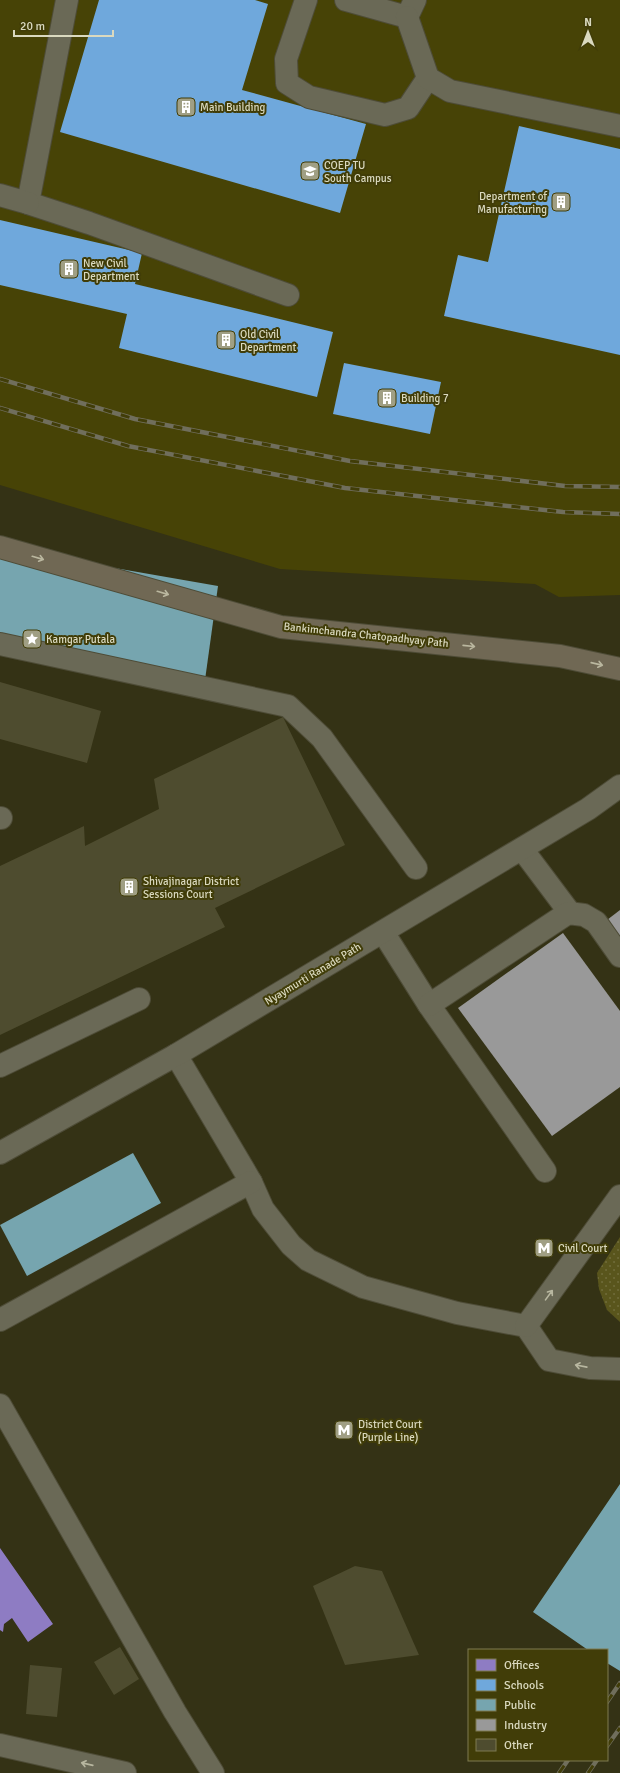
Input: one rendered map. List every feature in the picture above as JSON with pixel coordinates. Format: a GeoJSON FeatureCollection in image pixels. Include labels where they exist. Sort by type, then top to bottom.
{"type":"FeatureCollection","features":[{"type":"Feature","properties":{"kind":"main road","name":"Bankimchandra Chatopadhyay Path"},"geometry":{"type":"LineString","coordinates":[[0,547],[281,627],[560,656],[620,669]]}},
{"type":"Feature","properties":{"kind":"street"},"geometry":{"type":"LineString","coordinates":[[28,204],[67,0]]}},
{"type":"Feature","properties":{"kind":"street"},"geometry":{"type":"LineString","coordinates":[[306,0],[286,59],[288,83],[309,97],[386,116],[408,108],[428,78]]}},
{"type":"Feature","properties":{"kind":"street"},"geometry":{"type":"LineString","coordinates":[[346,0],[411,9],[428,78],[450,91],[620,126]]}},
{"type":"Feature","properties":{"kind":"street"},"geometry":{"type":"LineString","coordinates":[[0,195],[89,223],[288,295]]}},
{"type":"Feature","properties":{"kind":"street"},"geometry":{"type":"LineString","coordinates":[[0,644],[288,706],[322,738],[416,868]]}},
{"type":"Feature","properties":{"kind":"street","name":"Nyaymurti Ranade Path"},"geometry":{"type":"LineString","coordinates":[[0,1153],[176,1055],[522,849],[588,809],[620,786]]}},
{"type":"Feature","properties":{"kind":"street"},"geometry":{"type":"LineString","coordinates":[[522,849],[570,913]]}},
{"type":"Feature","properties":{"kind":"street"},"geometry":{"type":"LineString","coordinates":[[429,1005],[570,913],[584,915],[596,922],[620,956]]}},
{"type":"Feature","properties":{"kind":"street"},"geometry":{"type":"LineString","coordinates":[[383,932],[429,1005],[545,1171]]}},
{"type":"Feature","properties":{"kind":"street"},"geometry":{"type":"LineString","coordinates":[[0,1066],[139,999]]}},
{"type":"Feature","properties":{"kind":"street"},"geometry":{"type":"LineString","coordinates":[[176,1055],[251,1182],[264,1209],[291,1245],[308,1260],[362,1287],[457,1313],[526,1326],[549,1360],[590,1368],[620,1369]]}},
{"type":"Feature","properties":{"kind":"street"},"geometry":{"type":"LineString","coordinates":[[0,1320],[251,1182]]}},
{"type":"Feature","properties":{"kind":"street"},"geometry":{"type":"LineString","coordinates":[[526,1326],[620,1196]]}},
{"type":"Feature","properties":{"kind":"street"},"geometry":{"type":"LineString","coordinates":[[0,1405],[175,1712],[213,1773]]}},
{"type":"Feature","properties":{"kind":"street"},"geometry":{"type":"LineString","coordinates":[[0,1745],[125,1773]]}},
{"type":"Feature","properties":{"kind":"shaded area","name":"COEP TU South Campus"},"geometry":{"type":"Polygon","coordinates":[[[0,0],[620,0],[620,595],[559,597],[535,584],[280,569],[0,485],[0,0]]]}},
{"type":"Feature","properties":{"kind":"shaded area"},"geometry":{"type":"Polygon","coordinates":[[[620,1237],[620,1322],[607,1310],[599,1289],[597,1273],[620,1237]]]}},
{"type":"Feature","properties":{"kind":"building: Offices"},"geometry":{"type":"Polygon","coordinates":[[[0,1548],[53,1624],[28,1642],[12,1618],[4,1624],[3,1632],[0,1630],[0,1548]]]}},
{"type":"Feature","properties":{"kind":"building: Schools","name":"Main Building"},"geometry":{"type":"Polygon","coordinates":[[[99,0],[255,0],[268,4],[242,90],[366,124],[340,213],[60,132],[99,0]]]}},
{"type":"Feature","properties":{"kind":"building: Schools","name":"Department of Manufacturing"},"geometry":{"type":"Polygon","coordinates":[[[519,126],[620,149],[620,355],[444,316],[458,255],[488,262],[519,126]]]}},
{"type":"Feature","properties":{"kind":"building: Schools","name":"Old Civil Department"},"geometry":{"type":"Polygon","coordinates":[[[0,220],[142,253],[135,284],[333,332],[317,397],[119,348],[127,314],[0,285],[0,220]]]}},
{"type":"Feature","properties":{"kind":"building: Schools","name":"Building 7"},"geometry":{"type":"Polygon","coordinates":[[[344,363],[441,382],[430,434],[333,414],[344,363]]]}},
{"type":"Feature","properties":{"kind":"building: Public"},"geometry":{"type":"Polygon","coordinates":[[[0,548],[218,586],[205,680],[0,637],[0,548]]]}},
{"type":"Feature","properties":{"kind":"building: Public"},"geometry":{"type":"Polygon","coordinates":[[[133,1153],[161,1203],[27,1276],[0,1225],[133,1153]]]}},
{"type":"Feature","properties":{"kind":"building: Public"},"geometry":{"type":"Polygon","coordinates":[[[620,1484],[620,1671],[608,1664],[608,1649],[587,1649],[533,1612],[620,1484]]]}},
{"type":"Feature","properties":{"kind":"building: Industry"},"geometry":{"type":"Polygon","coordinates":[[[620,910],[620,938],[607,920],[620,910]]]}},
{"type":"Feature","properties":{"kind":"building: Industry"},"geometry":{"type":"Polygon","coordinates":[[[563,933],[620,1011],[620,1087],[552,1136],[458,1008],[563,933]]]}},
{"type":"Feature","properties":{"kind":"building: Other"},"geometry":{"type":"Polygon","coordinates":[[[0,682],[101,711],[87,763],[0,739],[0,682]]]}},
{"type":"Feature","properties":{"kind":"building: Other","name":"Shivajinagar District Sessions Court"},"geometry":{"type":"Polygon","coordinates":[[[283,717],[345,845],[215,908],[225,927],[0,1035],[0,866],[84,826],[85,846],[159,809],[154,779],[283,717]]]}},
{"type":"Feature","properties":{"kind":"building: Other"},"geometry":{"type":"Polygon","coordinates":[[[355,1566],[382,1571],[419,1655],[345,1665],[313,1586],[355,1566]]]}},
{"type":"Feature","properties":{"kind":"building: Other"},"geometry":{"type":"Polygon","coordinates":[[[120,1647],[139,1679],[114,1695],[94,1662],[120,1647]]]}},
{"type":"Feature","properties":{"kind":"building: Other"},"geometry":{"type":"Polygon","coordinates":[[[30,1665],[62,1668],[57,1717],[26,1714],[30,1665]]]}},
{"type":"Feature","properties":{"kind":"railway"},"geometry":{"type":"LineString","coordinates":[[0,379],[135,419],[350,461],[565,486],[620,487]]}},
{"type":"Feature","properties":{"kind":"railway"},"geometry":{"type":"LineString","coordinates":[[0,408],[128,446],[345,488],[563,512],[620,514]]}},
{"type":"Feature","properties":{"kind":"railway"},"geometry":{"type":"LineString","coordinates":[[608,1701],[620,1683]]}},
{"type":"Feature","properties":{"kind":"railway"},"geometry":{"type":"LineString","coordinates":[[608,1745],[620,1728]]}},
{"type":"Feature","properties":{"kind":"railway"},"geometry":{"type":"LineString","coordinates":[[559,1773],[567,1761]]}},
{"type":"Feature","properties":{"kind":"railway"},"geometry":{"type":"LineString","coordinates":[[588,1773],[596,1761]]}},
{"type":"Feature","properties":{"kind":"place","name":"Main Building"},"geometry":{"type":"Point","coordinates":[186,107]}},
{"type":"Feature","properties":{"kind":"place","name":"COEP TU South Campus"},"geometry":{"type":"Point","coordinates":[310,171]}},
{"type":"Feature","properties":{"kind":"place","name":"Department of Manufacturing"},"geometry":{"type":"Point","coordinates":[561,202]}},
{"type":"Feature","properties":{"kind":"place","name":"New Civil Department"},"geometry":{"type":"Point","coordinates":[69,269]}},
{"type":"Feature","properties":{"kind":"place","name":"Old Civil Department"},"geometry":{"type":"Point","coordinates":[226,340]}},
{"type":"Feature","properties":{"kind":"place","name":"Building 7"},"geometry":{"type":"Point","coordinates":[387,398]}},
{"type":"Feature","properties":{"kind":"place","name":"Kamgar Putala"},"geometry":{"type":"Point","coordinates":[32,639]}},
{"type":"Feature","properties":{"kind":"place","name":"Shivajinagar District Sessions Court"},"geometry":{"type":"Point","coordinates":[129,887]}},
{"type":"Feature","properties":{"kind":"place","name":"Civil Court"},"geometry":{"type":"Point","coordinates":[544,1248]}},
{"type":"Feature","properties":{"kind":"place","name":"District Court (Purple Line)"},"geometry":{"type":"Point","coordinates":[344,1430]}}]}
